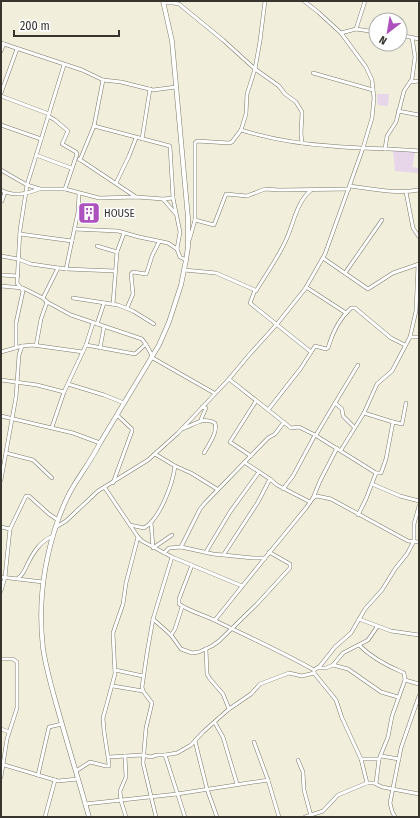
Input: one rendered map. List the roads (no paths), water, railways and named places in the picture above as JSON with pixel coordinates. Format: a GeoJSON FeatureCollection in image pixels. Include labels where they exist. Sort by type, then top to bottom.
{"type":"FeatureCollection","features":[{"type":"Feature","properties":{"kind":"main road"},"geometry":{"type":"LineString","coordinates":[[89,817],[62,724],[43,647],[42,603],[44,582],[53,536],[69,494],[92,459],[163,338],[174,311],[184,270],[188,247],[188,218],[172,41],[164,2]]}},
{"type":"Feature","properties":{"kind":"street"},"geometry":{"type":"LineString","coordinates":[[188,247],[195,220],[196,141],[232,142],[241,130],[246,114],[248,88],[255,69],[265,1]]}},
{"type":"Feature","properties":{"kind":"street"},"geometry":{"type":"LineString","coordinates":[[56,527],[66,521],[92,496],[140,466],[181,430],[278,324],[306,287],[323,258],[363,148],[372,118],[374,90],[372,80],[366,67],[341,33],[304,1]]}},
{"type":"Feature","properties":{"kind":"street"},"geometry":{"type":"LineString","coordinates":[[356,29],[366,1]]}},
{"type":"Feature","properties":{"kind":"street"},"geometry":{"type":"LineString","coordinates":[[164,2],[179,4],[223,40],[255,69],[276,84],[298,106],[302,112],[302,143]]}},
{"type":"Feature","properties":{"kind":"street"},"geometry":{"type":"LineString","coordinates":[[341,33],[356,29],[368,31]]}},
{"type":"Feature","properties":{"kind":"street"},"geometry":{"type":"LineString","coordinates":[[408,36],[419,39]]}},
{"type":"Feature","properties":{"kind":"street"},"geometry":{"type":"LineString","coordinates":[[385,149],[388,132],[394,125],[404,92],[410,82],[415,57],[412,37]]}},
{"type":"Feature","properties":{"kind":"street"},"geometry":{"type":"LineString","coordinates":[[1,51],[2,43],[82,70],[103,80],[121,82],[157,90],[176,87]]}},
{"type":"Feature","properties":{"kind":"street"},"geometry":{"type":"LineString","coordinates":[[1,93],[17,49]]}},
{"type":"Feature","properties":{"kind":"street"},"geometry":{"type":"LineString","coordinates":[[16,348],[16,323],[23,292],[17,283],[18,259],[27,185],[64,65]]}},
{"type":"Feature","properties":{"kind":"street"},"geometry":{"type":"LineString","coordinates":[[313,73],[374,90]]}},
{"type":"Feature","properties":{"kind":"street"},"geometry":{"type":"LineString","coordinates":[[80,160],[94,126],[103,80]]}},
{"type":"Feature","properties":{"kind":"street"},"geometry":{"type":"LineString","coordinates":[[410,82],[419,81]]}},
{"type":"Feature","properties":{"kind":"street"},"geometry":{"type":"LineString","coordinates":[[142,139],[150,89]]}},
{"type":"Feature","properties":{"kind":"street"},"geometry":{"type":"LineString","coordinates":[[1,96],[49,115],[68,130],[62,144],[76,152],[76,157],[65,189]]}},
{"type":"Feature","properties":{"kind":"street"},"geometry":{"type":"LineString","coordinates":[[398,111],[419,115]]}},
{"type":"Feature","properties":{"kind":"street"},"geometry":{"type":"LineString","coordinates":[[1,126],[41,140]]}},
{"type":"Feature","properties":{"kind":"street"},"geometry":{"type":"LineString","coordinates":[[94,126],[171,147],[173,198],[180,232],[177,249]]}},
{"type":"Feature","properties":{"kind":"street"},"geometry":{"type":"LineString","coordinates":[[241,130],[264,137],[302,143],[363,148],[419,150]]}},
{"type":"Feature","properties":{"kind":"street"},"geometry":{"type":"LineString","coordinates":[[116,183],[136,138]]}},
{"type":"Feature","properties":{"kind":"street"},"geometry":{"type":"LineString","coordinates":[[36,155],[71,168]]}},
{"type":"Feature","properties":{"kind":"street"},"geometry":{"type":"LineString","coordinates":[[76,157],[137,197]]}},
{"type":"Feature","properties":{"kind":"street"},"geometry":{"type":"LineString","coordinates":[[1,170],[27,185],[40,189],[65,189],[79,194],[105,199],[137,197],[163,200],[173,198]]}},
{"type":"Feature","properties":{"kind":"street"},"geometry":{"type":"LineString","coordinates":[[195,220],[214,226],[226,194],[247,196],[265,189],[311,190],[349,187],[406,192],[419,190]]}},
{"type":"Feature","properties":{"kind":"street"},"geometry":{"type":"LineString","coordinates":[[1,190],[13,194],[26,194],[40,189]]}},
{"type":"Feature","properties":{"kind":"street"},"geometry":{"type":"LineString","coordinates":[[311,190],[299,205],[286,240],[250,303],[311,352]]}},
{"type":"Feature","properties":{"kind":"street"},"geometry":{"type":"LineString","coordinates":[[1,201],[5,192]]}},
{"type":"Feature","properties":{"kind":"street"},"geometry":{"type":"LineString","coordinates":[[406,192],[413,228],[419,237]]}},
{"type":"Feature","properties":{"kind":"street"},"geometry":{"type":"LineString","coordinates":[[66,269],[79,194]]}},
{"type":"Feature","properties":{"kind":"street"},"geometry":{"type":"LineString","coordinates":[[163,200],[176,214]]}},
{"type":"Feature","properties":{"kind":"street"},"geometry":{"type":"LineString","coordinates":[[345,273],[382,220]]}},
{"type":"Feature","properties":{"kind":"street"},"geometry":{"type":"LineString","coordinates":[[74,229],[124,233],[171,244],[177,249],[180,257],[186,260]]}},
{"type":"Feature","properties":{"kind":"street"},"geometry":{"type":"LineString","coordinates":[[113,304],[117,252],[124,233]]}},
{"type":"Feature","properties":{"kind":"street"},"geometry":{"type":"LineString","coordinates":[[20,234],[72,241]]}},
{"type":"Feature","properties":{"kind":"street"},"geometry":{"type":"LineString","coordinates":[[127,308],[133,294],[131,274],[133,272],[146,274],[148,272],[152,256],[159,242]]}},
{"type":"Feature","properties":{"kind":"street"},"geometry":{"type":"LineString","coordinates":[[97,246],[117,252]]}},
{"type":"Feature","properties":{"kind":"street"},"geometry":{"type":"LineString","coordinates":[[1,256],[18,259],[31,264],[58,268],[115,271]]}},
{"type":"Feature","properties":{"kind":"street"},"geometry":{"type":"LineString","coordinates":[[323,258],[368,289],[393,273],[418,265],[417,311],[410,337],[392,371],[377,384],[364,413],[341,450]]}},
{"type":"Feature","properties":{"kind":"street"},"geometry":{"type":"LineString","coordinates":[[43,298],[58,268]]}},
{"type":"Feature","properties":{"kind":"street"},"geometry":{"type":"LineString","coordinates":[[184,270],[216,273],[256,291]]}},
{"type":"Feature","properties":{"kind":"street"},"geometry":{"type":"LineString","coordinates":[[1,275],[18,276]]}},
{"type":"Feature","properties":{"kind":"street"},"geometry":{"type":"LineString","coordinates":[[1,286],[21,288],[43,298],[47,302],[71,315],[142,339],[152,356],[214,394]]}},
{"type":"Feature","properties":{"kind":"street"},"geometry":{"type":"LineString","coordinates":[[306,287],[346,313]]}},
{"type":"Feature","properties":{"kind":"street"},"geometry":{"type":"LineString","coordinates":[[73,298],[113,304],[127,308],[154,324]]}},
{"type":"Feature","properties":{"kind":"street"},"geometry":{"type":"LineString","coordinates":[[36,346],[41,319],[47,302]]}},
{"type":"Feature","properties":{"kind":"street"},"geometry":{"type":"LineString","coordinates":[[97,324],[104,303]]}},
{"type":"Feature","properties":{"kind":"street"},"geometry":{"type":"LineString","coordinates":[[268,410],[301,368],[315,346],[327,349],[346,313],[351,308],[355,308],[391,338],[405,345]]}},
{"type":"Feature","properties":{"kind":"street"},"geometry":{"type":"LineString","coordinates":[[52,427],[64,392],[86,345],[93,323]]}},
{"type":"Feature","properties":{"kind":"street"},"geometry":{"type":"LineString","coordinates":[[100,348],[104,327]]}},
{"type":"Feature","properties":{"kind":"street"},"geometry":{"type":"LineString","coordinates":[[410,337],[419,337]]}},
{"type":"Feature","properties":{"kind":"street"},"geometry":{"type":"LineString","coordinates":[[86,345],[135,354],[146,344]]}},
{"type":"Feature","properties":{"kind":"street"},"geometry":{"type":"LineString","coordinates":[[1,480],[18,382],[19,356],[22,346]]}},
{"type":"Feature","properties":{"kind":"street"},"geometry":{"type":"LineString","coordinates":[[1,352],[22,346],[36,346],[83,352]]}},
{"type":"Feature","properties":{"kind":"street"},"geometry":{"type":"LineString","coordinates":[[283,489],[293,476],[358,364]]}},
{"type":"Feature","properties":{"kind":"street"},"geometry":{"type":"LineString","coordinates":[[229,379],[291,428],[299,427],[316,435],[376,472],[383,472],[393,422]]}},
{"type":"Feature","properties":{"kind":"street"},"geometry":{"type":"LineString","coordinates":[[1,380],[18,382],[64,392]]}},
{"type":"Feature","properties":{"kind":"street"},"geometry":{"type":"LineString","coordinates":[[68,384],[124,403]]}},
{"type":"Feature","properties":{"kind":"street"},"geometry":{"type":"LineString","coordinates":[[251,456],[230,442],[256,401]]}},
{"type":"Feature","properties":{"kind":"street"},"geometry":{"type":"LineString","coordinates":[[335,402],[342,409],[343,416],[354,427]]}},
{"type":"Feature","properties":{"kind":"street"},"geometry":{"type":"LineString","coordinates":[[364,413],[402,424],[406,403]]}},
{"type":"Feature","properties":{"kind":"street"},"geometry":{"type":"LineString","coordinates":[[202,407],[206,408],[202,420]]}},
{"type":"Feature","properties":{"kind":"street"},"geometry":{"type":"LineString","coordinates":[[113,483],[132,430],[117,415]]}},
{"type":"Feature","properties":{"kind":"street"},"geometry":{"type":"LineString","coordinates":[[1,416],[40,426],[52,427],[100,443]]}},
{"type":"Feature","properties":{"kind":"street"},"geometry":{"type":"LineString","coordinates":[[181,430],[202,420],[210,420],[215,423],[216,427],[204,453]]}},
{"type":"Feature","properties":{"kind":"street"},"geometry":{"type":"LineString","coordinates":[[181,547],[200,509],[217,489],[268,438],[275,434],[284,422]]}},
{"type":"Feature","properties":{"kind":"street"},"geometry":{"type":"LineString","coordinates":[[215,620],[314,498],[320,482],[337,448]]}},
{"type":"Feature","properties":{"kind":"street"},"geometry":{"type":"LineString","coordinates":[[6,453],[33,460],[52,478]]}},
{"type":"Feature","properties":{"kind":"street"},"geometry":{"type":"LineString","coordinates":[[155,454],[217,489]]}},
{"type":"Feature","properties":{"kind":"street"},"geometry":{"type":"LineString","coordinates":[[1,461],[5,463]]}},
{"type":"Feature","properties":{"kind":"street"},"geometry":{"type":"LineString","coordinates":[[244,462],[283,489],[310,502]]}},
{"type":"Feature","properties":{"kind":"street"},"geometry":{"type":"LineString","coordinates":[[130,525],[144,528],[151,522],[167,496],[174,475],[175,466]]}},
{"type":"Feature","properties":{"kind":"street"},"geometry":{"type":"LineString","coordinates":[[206,552],[230,512],[259,472]]}},
{"type":"Feature","properties":{"kind":"street"},"geometry":{"type":"LineString","coordinates":[[358,515],[366,500],[376,472]]}},
{"type":"Feature","properties":{"kind":"street"},"geometry":{"type":"LineString","coordinates":[[224,554],[258,502],[270,479]]}},
{"type":"Feature","properties":{"kind":"street"},"geometry":{"type":"LineString","coordinates":[[372,484],[400,496],[419,501]]}},
{"type":"Feature","properties":{"kind":"street"},"geometry":{"type":"LineString","coordinates":[[105,488],[138,537],[153,548],[242,586]]}},
{"type":"Feature","properties":{"kind":"street"},"geometry":{"type":"LineString","coordinates":[[1,591],[5,577],[10,529],[22,504],[28,496],[58,520]]}},
{"type":"Feature","properties":{"kind":"street"},"geometry":{"type":"LineString","coordinates":[[314,498],[317,496],[331,499],[408,541],[419,542]]}},
{"type":"Feature","properties":{"kind":"street"},"geometry":{"type":"LineString","coordinates":[[315,670],[335,647],[351,633],[365,609],[385,585],[395,568],[407,554],[414,541],[414,524],[419,506]]}},
{"type":"Feature","properties":{"kind":"street"},"geometry":{"type":"LineString","coordinates":[[151,522],[153,548]]}},
{"type":"Feature","properties":{"kind":"street"},"geometry":{"type":"LineString","coordinates":[[1,527],[10,529]]}},
{"type":"Feature","properties":{"kind":"street"},"geometry":{"type":"LineString","coordinates":[[153,548],[172,535]]}},
{"type":"Feature","properties":{"kind":"street"},"geometry":{"type":"LineString","coordinates":[[18,578],[24,573],[32,556],[40,545],[46,539],[53,536]]}},
{"type":"Feature","properties":{"kind":"street"},"geometry":{"type":"LineString","coordinates":[[76,770],[90,762],[108,766],[109,756],[103,718],[113,686],[115,670],[113,633],[123,604],[126,583],[138,537]]}},
{"type":"Feature","properties":{"kind":"street"},"geometry":{"type":"LineString","coordinates":[[164,553],[169,548],[181,547],[206,552],[253,558],[265,558]]}},
{"type":"Feature","properties":{"kind":"street"},"geometry":{"type":"LineString","coordinates":[[153,619],[171,635],[181,649],[192,653],[206,649],[219,640],[257,604],[290,568],[290,564],[269,552]]}},
{"type":"Feature","properties":{"kind":"street"},"geometry":{"type":"LineString","coordinates":[[156,817],[142,763],[146,728],[152,703],[143,691],[143,676],[153,619],[172,557]]}},
{"type":"Feature","properties":{"kind":"street"},"geometry":{"type":"LineString","coordinates":[[192,565],[179,599],[179,604],[200,615],[215,620],[231,629],[255,639],[315,670],[336,700],[342,718],[361,759],[367,783]]}},
{"type":"Feature","properties":{"kind":"street"},"geometry":{"type":"LineString","coordinates":[[1,577],[44,582]]}},
{"type":"Feature","properties":{"kind":"street"},"geometry":{"type":"LineString","coordinates":[[171,635],[176,629],[182,606]]}},
{"type":"Feature","properties":{"kind":"street"},"geometry":{"type":"LineString","coordinates":[[359,620],[394,632],[419,635]]}},
{"type":"Feature","properties":{"kind":"street"},"geometry":{"type":"LineString","coordinates":[[109,756],[142,755],[151,757],[157,754],[165,755],[177,753],[195,741],[203,732],[247,697],[260,684],[289,673],[302,676],[315,670],[333,665],[343,653],[368,640],[377,627]]}},
{"type":"Feature","properties":{"kind":"street"},"geometry":{"type":"LineString","coordinates":[[359,645],[376,660],[402,672],[405,680],[398,697],[392,716],[388,737],[380,758],[376,783]]}},
{"type":"Feature","properties":{"kind":"street"},"geometry":{"type":"LineString","coordinates":[[206,649],[207,674],[222,694],[229,710]]}},
{"type":"Feature","properties":{"kind":"street"},"geometry":{"type":"LineString","coordinates":[[1,659],[13,659],[17,662],[17,702],[9,732],[1,777]]}},
{"type":"Feature","properties":{"kind":"street"},"geometry":{"type":"LineString","coordinates":[[333,665],[348,669],[381,692],[398,697]]}},
{"type":"Feature","properties":{"kind":"street"},"geometry":{"type":"LineString","coordinates":[[115,670],[143,676]]}},
{"type":"Feature","properties":{"kind":"street"},"geometry":{"type":"LineString","coordinates":[[405,680],[419,684]]}},
{"type":"Feature","properties":{"kind":"street"},"geometry":{"type":"LineString","coordinates":[[113,686],[143,691]]}},
{"type":"Feature","properties":{"kind":"street"},"geometry":{"type":"LineString","coordinates":[[395,817],[390,807],[401,748],[419,696]]}},
{"type":"Feature","properties":{"kind":"street"},"geometry":{"type":"LineString","coordinates":[[215,723],[223,737],[237,784]]}},
{"type":"Feature","properties":{"kind":"street"},"geometry":{"type":"LineString","coordinates":[[38,775],[50,727],[62,724]]}},
{"type":"Feature","properties":{"kind":"street"},"geometry":{"type":"LineString","coordinates":[[1,729],[9,732]]}},
{"type":"Feature","properties":{"kind":"street"},"geometry":{"type":"LineString","coordinates":[[195,741],[207,789],[216,817]]}},
{"type":"Feature","properties":{"kind":"street"},"geometry":{"type":"LineString","coordinates":[[254,742],[268,780],[279,817]]}},
{"type":"Feature","properties":{"kind":"street"},"geometry":{"type":"LineString","coordinates":[[165,755],[185,817]]}},
{"type":"Feature","properties":{"kind":"street"},"geometry":{"type":"LineString","coordinates":[[125,756],[127,772],[120,791],[121,801],[126,817]]}},
{"type":"Feature","properties":{"kind":"street"},"geometry":{"type":"LineString","coordinates":[[361,759],[399,759]]}},
{"type":"Feature","properties":{"kind":"street"},"geometry":{"type":"LineString","coordinates":[[298,760],[303,772],[304,790],[312,816]]}},
{"type":"Feature","properties":{"kind":"street"},"geometry":{"type":"LineString","coordinates":[[3,764],[55,780],[64,781],[78,779]]}},
{"type":"Feature","properties":{"kind":"street"},"geometry":{"type":"LineString","coordinates":[[45,817],[55,780]]}},
{"type":"Feature","properties":{"kind":"street"},"geometry":{"type":"LineString","coordinates":[[86,804],[177,794],[268,780]]}},
{"type":"Feature","properties":{"kind":"street"},"geometry":{"type":"LineString","coordinates":[[305,817],[312,816],[326,810],[338,795],[367,783],[376,783],[382,787],[393,790],[419,794]]}},
{"type":"Feature","properties":{"kind":"place","name":"HOUSE"},"geometry":{"type":"Point","coordinates":[89,213]}}]}
